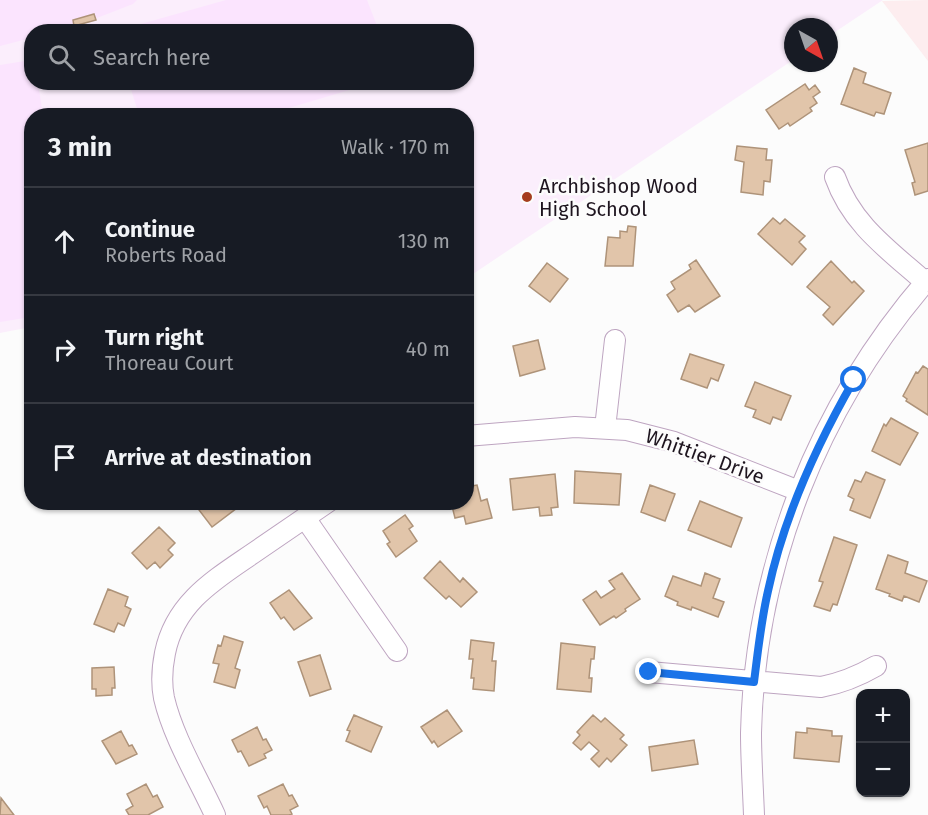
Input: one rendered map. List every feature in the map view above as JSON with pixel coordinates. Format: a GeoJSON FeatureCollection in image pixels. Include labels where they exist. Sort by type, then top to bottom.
{"type":"FeatureCollection","features":[{"type":"Feature","properties":{"kind":"street"},"geometry":{"type":"LineString","coordinates":[[754,815],[751,734],[754,682],[768,591],[779,549],[799,491],[827,426],[873,348],[927,281],[861,225],[840,192],[835,177]]}},
{"type":"Feature","properties":{"kind":"street"},"geometry":{"type":"LineString","coordinates":[[605,428],[615,340]]}},
{"type":"Feature","properties":{"kind":"street","name":"Whittier Drive"},"geometry":{"type":"LineString","coordinates":[[474,435],[575,427],[644,433],[674,442],[799,491]]}},
{"type":"Feature","properties":{"kind":"street"},"geometry":{"type":"LineString","coordinates":[[215,815],[170,720],[162,681],[162,664],[167,641],[180,613],[190,600],[208,584],[316,510]]}},
{"type":"Feature","properties":{"kind":"street"},"geometry":{"type":"LineString","coordinates":[[305,518],[397,651]]}},
{"type":"Feature","properties":{"kind":"street"},"geometry":{"type":"LineString","coordinates":[[649,672],[821,687],[850,680],[876,666]]}},
{"type":"Feature","properties":{"kind":"shaded area","name":"Archbishop Wood High School"},"geometry":{"type":"Polygon","coordinates":[[[0,0],[883,0],[838,30],[838,18],[784,18],[784,66],[474,273],[474,108],[24,108],[24,328],[0,333],[0,0]]]}},
{"type":"Feature","properties":{"kind":"shaded area"},"geometry":{"type":"Polygon","coordinates":[[[0,0],[137,0],[133,4],[81,24],[24,24],[24,40],[0,46],[0,0]]]}},
{"type":"Feature","properties":{"kind":"shaded area"},"geometry":{"type":"Polygon","coordinates":[[[226,0],[367,0],[376,24],[141,24],[226,0]]]}},
{"type":"Feature","properties":{"kind":"shaded area"},"geometry":{"type":"Polygon","coordinates":[[[928,0],[928,61],[882,1],[928,0]]]}},
{"type":"Feature","properties":{"kind":"shaded area"},"geometry":{"type":"Polygon","coordinates":[[[24,61],[24,90],[39,90],[42,108],[24,108],[24,318],[0,322],[0,65],[24,61]]]}},
{"type":"Feature","properties":{"kind":"shaded area"},"geometry":{"type":"Polygon","coordinates":[[[131,90],[349,90],[289,108],[137,108],[131,90]]]}},
{"type":"Feature","properties":{"kind":"building"},"geometry":{"type":"Polygon","coordinates":[[[94,14],[96,20],[74,24],[73,20],[94,14]]]}},
{"type":"Feature","properties":{"kind":"building"},"geometry":{"type":"Polygon","coordinates":[[[854,68],[866,73],[863,83],[891,93],[884,114],[876,112],[874,116],[841,104],[854,68]]]}},
{"type":"Feature","properties":{"kind":"building"},"geometry":{"type":"Polygon","coordinates":[[[805,84],[809,90],[815,85],[820,92],[813,97],[817,103],[810,108],[812,111],[790,126],[788,123],[779,129],[766,110],[805,84]]]}},
{"type":"Feature","properties":{"kind":"building"},"geometry":{"type":"Polygon","coordinates":[[[928,143],[928,191],[915,195],[912,183],[915,182],[905,150],[928,143]]]}},
{"type":"Feature","properties":{"kind":"building"},"geometry":{"type":"Polygon","coordinates":[[[737,146],[767,149],[766,160],[772,160],[770,182],[764,181],[763,195],[741,192],[744,162],[735,160],[737,146]]]}},
{"type":"Feature","properties":{"kind":"building"},"geometry":{"type":"Polygon","coordinates":[[[773,218],[780,224],[785,219],[805,236],[799,242],[806,249],[792,265],[758,234],[773,218]]]}},
{"type":"Feature","properties":{"kind":"building"},"geometry":{"type":"Polygon","coordinates":[[[628,226],[636,227],[633,266],[605,266],[608,237],[620,238],[620,231],[627,232],[628,226]]]}},
{"type":"Feature","properties":{"kind":"building"},"geometry":{"type":"Polygon","coordinates":[[[696,260],[720,296],[695,312],[689,305],[678,312],[667,295],[675,289],[671,282],[691,269],[689,265],[696,260]]]}},
{"type":"Feature","properties":{"kind":"building"},"geometry":{"type":"Polygon","coordinates":[[[831,261],[852,283],[854,281],[864,291],[833,325],[823,315],[830,307],[807,287],[831,261]]]}},
{"type":"Feature","properties":{"kind":"building"},"geometry":{"type":"Polygon","coordinates":[[[547,263],[568,279],[550,302],[529,286],[547,263]]]}},
{"type":"Feature","properties":{"kind":"building"},"geometry":{"type":"Polygon","coordinates":[[[538,340],[545,369],[520,376],[513,346],[538,340]]]}},
{"type":"Feature","properties":{"kind":"building"},"geometry":{"type":"Polygon","coordinates":[[[690,354],[724,365],[718,381],[711,378],[707,388],[681,379],[690,354]]]}},
{"type":"Feature","properties":{"kind":"building"},"geometry":{"type":"Polygon","coordinates":[[[923,366],[928,369],[928,415],[906,401],[907,399],[903,396],[916,372],[918,373],[923,366]]]}},
{"type":"Feature","properties":{"kind":"building"},"geometry":{"type":"Polygon","coordinates":[[[755,382],[791,396],[781,420],[773,417],[770,424],[753,417],[756,410],[745,406],[755,382]]]}},
{"type":"Feature","properties":{"kind":"building"},"geometry":{"type":"Polygon","coordinates":[[[891,418],[918,433],[900,465],[872,451],[884,424],[886,426],[891,418]]]}},
{"type":"Feature","properties":{"kind":"building"},"geometry":{"type":"Polygon","coordinates":[[[575,471],[621,474],[619,505],[574,503],[575,471]]]}},
{"type":"Feature","properties":{"kind":"building"},"geometry":{"type":"Polygon","coordinates":[[[866,472],[885,480],[870,518],[850,510],[854,499],[848,496],[855,480],[861,482],[866,472]]]}},
{"type":"Feature","properties":{"kind":"building"},"geometry":{"type":"Polygon","coordinates":[[[555,474],[558,507],[551,508],[552,515],[540,516],[539,507],[513,510],[510,479],[555,474]]]}},
{"type":"Feature","properties":{"kind":"building"},"geometry":{"type":"Polygon","coordinates":[[[477,485],[481,501],[487,499],[492,518],[466,524],[464,516],[455,518],[453,510],[474,510],[474,486],[477,485]]]}},
{"type":"Feature","properties":{"kind":"building"},"geometry":{"type":"Polygon","coordinates":[[[650,485],[675,494],[665,521],[641,512],[650,485]]]}},
{"type":"Feature","properties":{"kind":"building"},"geometry":{"type":"Polygon","coordinates":[[[700,501],[742,518],[731,547],[688,530],[700,501]]]}},
{"type":"Feature","properties":{"kind":"building"},"geometry":{"type":"Polygon","coordinates":[[[199,510],[234,510],[212,527],[199,510]]]}},
{"type":"Feature","properties":{"kind":"building"},"geometry":{"type":"Polygon","coordinates":[[[405,515],[413,526],[409,529],[417,541],[396,557],[387,544],[390,542],[383,531],[405,515]]]}},
{"type":"Feature","properties":{"kind":"building"},"geometry":{"type":"Polygon","coordinates":[[[159,527],[175,543],[168,550],[173,555],[160,568],[155,562],[147,569],[132,553],[159,527]]]}},
{"type":"Feature","properties":{"kind":"building"},"geometry":{"type":"Polygon","coordinates":[[[834,537],[857,545],[837,605],[833,604],[830,611],[814,606],[823,582],[819,581],[834,537]]]}},
{"type":"Feature","properties":{"kind":"building"},"geometry":{"type":"Polygon","coordinates":[[[888,555],[908,562],[905,573],[927,581],[919,602],[904,596],[902,601],[876,589],[888,555]]]}},
{"type":"Feature","properties":{"kind":"building"},"geometry":{"type":"Polygon","coordinates":[[[440,561],[460,582],[463,578],[477,592],[461,607],[449,596],[446,599],[424,578],[440,561]]]}},
{"type":"Feature","properties":{"kind":"building"},"geometry":{"type":"Polygon","coordinates":[[[622,573],[640,599],[616,618],[614,616],[600,625],[583,600],[596,591],[601,598],[615,589],[609,581],[622,573]]]}},
{"type":"Feature","properties":{"kind":"building"},"geometry":{"type":"Polygon","coordinates":[[[705,573],[720,579],[713,598],[724,602],[718,617],[692,607],[691,610],[677,605],[678,602],[665,596],[673,576],[701,586],[705,573]]]}},
{"type":"Feature","properties":{"kind":"building"},"geometry":{"type":"Polygon","coordinates":[[[108,589],[128,597],[125,606],[131,609],[124,626],[118,623],[114,632],[94,624],[108,589]]]}},
{"type":"Feature","properties":{"kind":"building"},"geometry":{"type":"Polygon","coordinates":[[[289,590],[312,618],[294,630],[284,617],[281,619],[270,603],[289,590]]]}},
{"type":"Feature","properties":{"kind":"building"},"geometry":{"type":"Polygon","coordinates":[[[224,636],[243,642],[235,668],[240,670],[235,688],[214,682],[219,664],[213,663],[218,645],[221,646],[224,636]]]}},
{"type":"Feature","properties":{"kind":"building"},"geometry":{"type":"Polygon","coordinates":[[[471,640],[494,643],[492,661],[496,661],[494,691],[473,689],[474,678],[471,678],[473,659],[469,659],[471,640]]]}},
{"type":"Feature","properties":{"kind":"building"},"geometry":{"type":"Polygon","coordinates":[[[561,643],[595,647],[589,678],[592,678],[591,692],[557,689],[561,643]]]}},
{"type":"Feature","properties":{"kind":"building"},"geometry":{"type":"Polygon","coordinates":[[[320,655],[331,689],[310,696],[298,662],[320,655]]]}},
{"type":"Feature","properties":{"kind":"building"},"geometry":{"type":"Polygon","coordinates":[[[114,667],[115,688],[112,688],[112,695],[96,696],[96,689],[92,689],[92,668],[114,667]]]}},
{"type":"Feature","properties":{"kind":"building"},"geometry":{"type":"Polygon","coordinates":[[[447,710],[462,731],[438,747],[434,741],[432,743],[421,727],[447,710]]]}},
{"type":"Feature","properties":{"kind":"building"},"geometry":{"type":"Polygon","coordinates":[[[354,715],[382,727],[371,752],[346,741],[350,731],[347,730],[354,715]]]}},
{"type":"Feature","properties":{"kind":"building"},"geometry":{"type":"Polygon","coordinates":[[[593,715],[601,722],[605,718],[624,735],[620,739],[627,745],[611,762],[607,758],[599,767],[591,759],[599,751],[589,742],[581,750],[573,743],[580,735],[577,732],[593,715]]]}},
{"type":"Feature","properties":{"kind":"building"},"geometry":{"type":"Polygon","coordinates":[[[257,727],[263,740],[266,739],[272,750],[264,754],[266,758],[249,766],[232,740],[257,727]]]}},
{"type":"Feature","properties":{"kind":"building"},"geometry":{"type":"Polygon","coordinates":[[[807,728],[832,731],[832,736],[842,736],[839,762],[794,758],[796,732],[807,733],[807,728]]]}},
{"type":"Feature","properties":{"kind":"building"},"geometry":{"type":"Polygon","coordinates":[[[121,731],[129,746],[132,745],[137,754],[116,764],[102,741],[121,731]]]}},
{"type":"Feature","properties":{"kind":"building"},"geometry":{"type":"Polygon","coordinates":[[[694,740],[698,764],[652,771],[649,747],[694,740]]]}},
{"type":"Feature","properties":{"kind":"building"},"geometry":{"type":"Polygon","coordinates":[[[146,784],[153,797],[157,795],[163,807],[148,815],[129,815],[126,810],[133,806],[127,794],[146,784]]]}},
{"type":"Feature","properties":{"kind":"building"},"geometry":{"type":"Polygon","coordinates":[[[283,784],[289,796],[292,795],[298,806],[290,810],[292,814],[289,815],[271,815],[267,806],[264,808],[258,796],[283,784]]]}},
{"type":"Feature","properties":{"kind":"building"},"geometry":{"type":"Polygon","coordinates":[[[1,798],[14,815],[0,815],[1,798]]]}},
{"type":"Feature","properties":{"kind":"place","name":"Archbishop Wood High School"},"geometry":{"type":"Point","coordinates":[527,197]}},
{"type":"Feature","properties":{"kind":"route"},"geometry":{"type":"LineString","coordinates":[[649,672],[754,682],[768,591],[792,508],[827,426],[854,380]]}}]}
